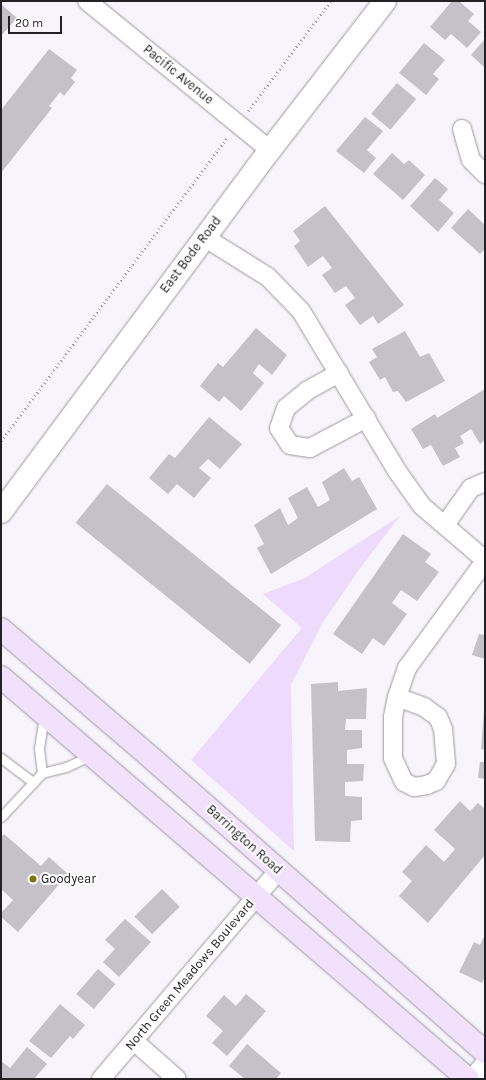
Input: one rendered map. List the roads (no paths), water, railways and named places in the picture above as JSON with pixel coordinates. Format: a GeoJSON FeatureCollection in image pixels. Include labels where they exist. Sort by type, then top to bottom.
{"type":"FeatureCollection","features":[{"type":"Feature","properties":{"kind":"main road","name":"Barrington Road"},"geometry":{"type":"LineString","coordinates":[[1,629],[485,1052]]}},
{"type":"Feature","properties":{"kind":"main road"},"geometry":{"type":"LineString","coordinates":[[1,676],[255,898],[468,1079]]}},
{"type":"Feature","properties":{"kind":"street","name":"Pacific Avenue"},"geometry":{"type":"LineString","coordinates":[[87,1],[270,150]]}},
{"type":"Feature","properties":{"kind":"street","name":"East Bode Road"},"geometry":{"type":"LineString","coordinates":[[1,512],[204,236],[385,1]]}},
{"type":"Feature","properties":{"kind":"street"},"geometry":{"type":"LineString","coordinates":[[462,129],[471,160],[485,174]]}},
{"type":"Feature","properties":{"kind":"street"},"geometry":{"type":"LineString","coordinates":[[204,236],[268,277],[301,311],[367,418],[397,471],[418,500],[485,561],[407,668],[397,697],[393,717],[393,758],[404,782],[414,787],[427,785],[436,781],[446,764],[443,729],[438,717],[424,707],[397,697]]}},
{"type":"Feature","properties":{"kind":"street"},"geometry":{"type":"LineString","coordinates":[[339,373],[307,391],[286,408],[279,428],[286,440],[290,445],[310,448],[367,418]]}},
{"type":"Feature","properties":{"kind":"street"},"geometry":{"type":"LineString","coordinates":[[445,525],[471,488],[485,482]]}},
{"type":"Feature","properties":{"kind":"street","name":"North Green Meadows Boulevard"},"geometry":{"type":"LineString","coordinates":[[101,1079],[278,870]]}},
{"type":"Feature","properties":{"kind":"street"},"geometry":{"type":"LineString","coordinates":[[134,1041],[177,1079]]}},
{"type":"Feature","properties":{"kind":"street"},"geometry":{"type":"LineString","coordinates":[[472,1079],[485,1063]]}},
{"type":"Feature","properties":{"kind":"lane"},"geometry":{"type":"LineString","coordinates":[[42,773],[39,748],[44,713]]}},
{"type":"Feature","properties":{"kind":"lane"},"geometry":{"type":"LineString","coordinates":[[1,817],[42,773],[66,767],[93,755]]}},
{"type":"Feature","properties":{"kind":"lane"},"geometry":{"type":"LineString","coordinates":[[1,758],[33,782]]}},
{"type":"Feature","properties":{"kind":"place","name":"Goodyear"},"geometry":{"type":"Point","coordinates":[33,879]}}]}
